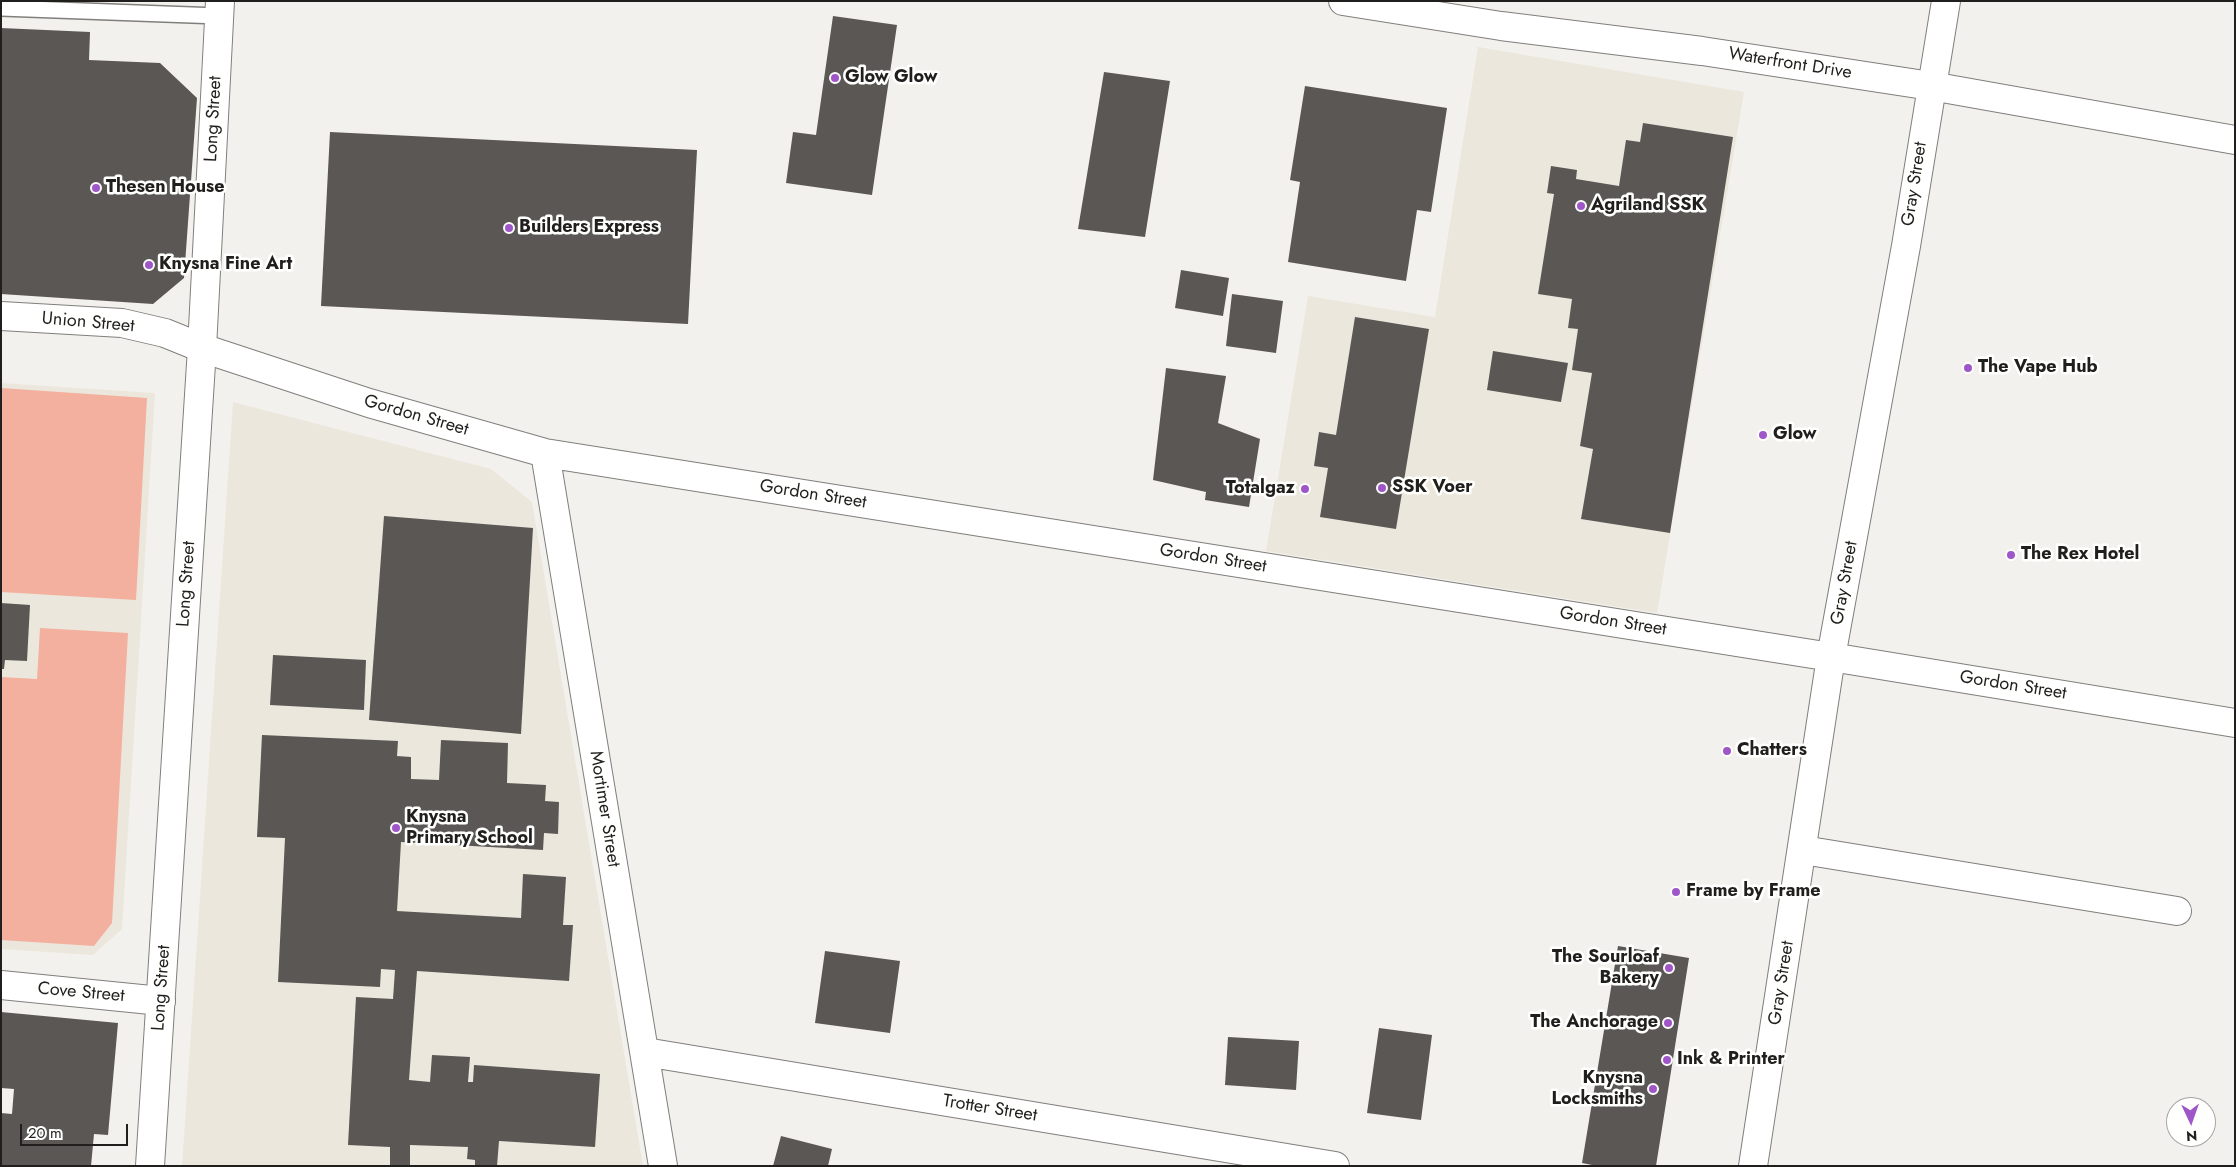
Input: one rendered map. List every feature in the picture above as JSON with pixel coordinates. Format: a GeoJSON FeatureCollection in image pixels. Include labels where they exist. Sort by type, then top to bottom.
{"type":"FeatureCollection","features":[{"type":"Feature","properties":{"kind":"street","name":"Waterfront Drive"},"geometry":{"type":"LineString","coordinates":[[1343,1],[1501,26],[1702,51],[1931,86],[2235,140]]}},
{"type":"Feature","properties":{"kind":"street","name":"Gray Street"},"geometry":{"type":"LineString","coordinates":[[1753,1166],[1803,850],[1831,657],[1906,246],[1946,1]]}},
{"type":"Feature","properties":{"kind":"street","name":"Long Street"},"geometry":{"type":"LineString","coordinates":[[150,1166],[202,348],[220,9]]}},
{"type":"Feature","properties":{"kind":"street","name":"Union Street"},"geometry":{"type":"LineString","coordinates":[[1,316],[122,323],[165,333],[202,348]]}},
{"type":"Feature","properties":{"kind":"street","name":"Gordon Street"},"geometry":{"type":"LineString","coordinates":[[202,348],[370,403],[545,453],[2235,723]]}},
{"type":"Feature","properties":{"kind":"street","name":"Mortimer Street"},"geometry":{"type":"LineString","coordinates":[[545,453],[645,1052],[662,1166]]}},
{"type":"Feature","properties":{"kind":"street"},"geometry":{"type":"LineString","coordinates":[[1803,850],[2177,911]]}},
{"type":"Feature","properties":{"kind":"street","name":"Cove Street"},"geometry":{"type":"LineString","coordinates":[[1,985],[161,1000]]}},
{"type":"Feature","properties":{"kind":"street","name":"Trotter Street"},"geometry":{"type":"LineString","coordinates":[[645,1052],[1335,1166]]}},
{"type":"Feature","properties":{"kind":"lane"},"geometry":{"type":"LineString","coordinates":[[6,6],[220,9]]}},
{"type":"Feature","properties":{"kind":"shaded area"},"geometry":{"type":"Polygon","coordinates":[[[1478,47],[1744,92],[1657,613],[1266,551],[1308,296],[1435,317],[1478,47]]]}},
{"type":"Feature","properties":{"kind":"shaded area"},"geometry":{"type":"Polygon","coordinates":[[[1,383],[155,393],[122,929],[93,955],[1,949],[1,383]]]}},
{"type":"Feature","properties":{"kind":"shaded area"},"geometry":{"type":"Polygon","coordinates":[[[1,388],[147,398],[136,600],[1,592],[1,388]]]}},
{"type":"Feature","properties":{"kind":"shaded area","name":"Knysna Primary School"},"geometry":{"type":"Polygon","coordinates":[[[233,402],[491,469],[532,502],[643,1166],[182,1166],[233,402]]]}},
{"type":"Feature","properties":{"kind":"shaded area"},"geometry":{"type":"Polygon","coordinates":[[[40,628],[128,633],[112,923],[94,946],[1,940],[1,677],[37,679],[40,628]]]}},
{"type":"Feature","properties":{"kind":"building"},"geometry":{"type":"Polygon","coordinates":[[[833,16],[897,25],[872,195],[786,183],[793,132],[816,135],[833,16]]]}},
{"type":"Feature","properties":{"kind":"building","name":"Thesen House"},"geometry":{"type":"Polygon","coordinates":[[[1,28],[90,32],[89,60],[160,63],[197,98],[184,278],[153,304],[1,294],[1,28]]]}},
{"type":"Feature","properties":{"kind":"building"},"geometry":{"type":"Polygon","coordinates":[[[1104,72],[1170,81],[1145,237],[1078,229],[1104,72]]]}},
{"type":"Feature","properties":{"kind":"building"},"geometry":{"type":"Polygon","coordinates":[[[1305,86],[1447,108],[1431,212],[1417,210],[1406,281],[1288,262],[1300,182],[1290,180],[1305,86]]]}},
{"type":"Feature","properties":{"kind":"building"},"geometry":{"type":"Polygon","coordinates":[[[1643,123],[1733,137],[1670,533],[1581,519],[1593,449],[1580,446],[1592,373],[1572,370],[1578,329],[1568,328],[1572,299],[1538,294],[1554,194],[1547,193],[1551,166],[1577,170],[1576,179],[1619,186],[1626,140],[1640,142],[1643,123]]]}},
{"type":"Feature","properties":{"kind":"building","name":"Builders Express"},"geometry":{"type":"Polygon","coordinates":[[[330,132],[697,150],[688,324],[321,306],[330,132]]]}},
{"type":"Feature","properties":{"kind":"building"},"geometry":{"type":"Polygon","coordinates":[[[1181,270],[1229,278],[1223,316],[1175,308],[1181,270]]]}},
{"type":"Feature","properties":{"kind":"building"},"geometry":{"type":"Polygon","coordinates":[[[1232,294],[1283,301],[1276,353],[1226,346],[1232,294]]]}},
{"type":"Feature","properties":{"kind":"building"},"geometry":{"type":"Polygon","coordinates":[[[1355,317],[1429,329],[1396,529],[1320,517],[1328,468],[1314,466],[1319,432],[1336,435],[1355,317]]]}},
{"type":"Feature","properties":{"kind":"building"},"geometry":{"type":"Polygon","coordinates":[[[1493,351],[1568,363],[1561,402],[1487,390],[1493,351]]]}},
{"type":"Feature","properties":{"kind":"building"},"geometry":{"type":"Polygon","coordinates":[[[1166,368],[1226,376],[1218,423],[1260,439],[1249,507],[1205,500],[1206,492],[1153,480],[1166,368]]]}},
{"type":"Feature","properties":{"kind":"building"},"geometry":{"type":"Polygon","coordinates":[[[384,516],[533,528],[521,734],[369,720],[384,516]]]}},
{"type":"Feature","properties":{"kind":"building"},"geometry":{"type":"Polygon","coordinates":[[[1,603],[30,605],[27,661],[5,660],[4,669],[1,669],[1,603]]]}},
{"type":"Feature","properties":{"kind":"building"},"geometry":{"type":"Polygon","coordinates":[[[273,655],[366,660],[364,710],[270,705],[273,655]]]}},
{"type":"Feature","properties":{"kind":"building"},"geometry":{"type":"Polygon","coordinates":[[[262,735],[398,741],[397,756],[411,757],[411,779],[439,780],[441,740],[508,743],[507,783],[546,785],[545,801],[559,802],[558,834],[544,833],[543,850],[401,842],[397,911],[521,918],[523,874],[566,877],[563,925],[573,925],[569,981],[417,971],[409,1080],[430,1082],[432,1055],[470,1057],[468,1082],[473,1082],[474,1065],[600,1074],[595,1147],[499,1141],[497,1166],[475,1166],[475,1160],[467,1159],[468,1147],[410,1145],[410,1166],[390,1166],[390,1147],[348,1145],[356,997],[393,999],[395,970],[381,969],[380,987],[278,982],[285,838],[257,837],[262,735]]]}},
{"type":"Feature","properties":{"kind":"building"},"geometry":{"type":"Polygon","coordinates":[[[1618,946],[1689,958],[1656,1166],[1597,1166],[1582,1163],[1618,946]]]}},
{"type":"Feature","properties":{"kind":"building"},"geometry":{"type":"Polygon","coordinates":[[[825,951],[900,961],[890,1033],[815,1023],[825,951]]]}},
{"type":"Feature","properties":{"kind":"building"},"geometry":{"type":"Polygon","coordinates":[[[1,1012],[118,1023],[108,1135],[94,1134],[91,1166],[1,1166],[1,1113],[12,1114],[14,1089],[1,1088],[1,1012]]]}},
{"type":"Feature","properties":{"kind":"building"},"geometry":{"type":"Polygon","coordinates":[[[1379,1028],[1432,1035],[1421,1120],[1367,1113],[1379,1028]]]}},
{"type":"Feature","properties":{"kind":"building"},"geometry":{"type":"Polygon","coordinates":[[[1228,1037],[1299,1041],[1296,1090],[1225,1085],[1228,1037]]]}},
{"type":"Feature","properties":{"kind":"building"},"geometry":{"type":"Polygon","coordinates":[[[781,1136],[832,1149],[828,1166],[773,1166],[781,1136]]]}},
{"type":"Feature","properties":{"kind":"place","name":"Glow Glow"},"geometry":{"type":"Point","coordinates":[835,78]}},
{"type":"Feature","properties":{"kind":"place","name":"Thesen House"},"geometry":{"type":"Point","coordinates":[96,188]}},
{"type":"Feature","properties":{"kind":"place","name":"Agriland SSK"},"geometry":{"type":"Point","coordinates":[1581,206]}},
{"type":"Feature","properties":{"kind":"place","name":"Builders Express"},"geometry":{"type":"Point","coordinates":[509,228]}},
{"type":"Feature","properties":{"kind":"place","name":"Knysna Fine Art"},"geometry":{"type":"Point","coordinates":[149,265]}},
{"type":"Feature","properties":{"kind":"place","name":"The Vape Hub"},"geometry":{"type":"Point","coordinates":[1968,368]}},
{"type":"Feature","properties":{"kind":"place","name":"Glow"},"geometry":{"type":"Point","coordinates":[1763,435]}},
{"type":"Feature","properties":{"kind":"place","name":"SSK Voer"},"geometry":{"type":"Point","coordinates":[1382,488]}},
{"type":"Feature","properties":{"kind":"place","name":"Totalgaz"},"geometry":{"type":"Point","coordinates":[1305,489]}},
{"type":"Feature","properties":{"kind":"place","name":"The Rex Hotel"},"geometry":{"type":"Point","coordinates":[2011,555]}},
{"type":"Feature","properties":{"kind":"place","name":"Chatters"},"geometry":{"type":"Point","coordinates":[1727,751]}},
{"type":"Feature","properties":{"kind":"place","name":"Knysna Primary School"},"geometry":{"type":"Point","coordinates":[396,828]}},
{"type":"Feature","properties":{"kind":"place","name":"Frame by Frame"},"geometry":{"type":"Point","coordinates":[1676,892]}},
{"type":"Feature","properties":{"kind":"place","name":"The Sourloaf Bakery"},"geometry":{"type":"Point","coordinates":[1669,968]}},
{"type":"Feature","properties":{"kind":"place","name":"The Anchorage"},"geometry":{"type":"Point","coordinates":[1668,1023]}},
{"type":"Feature","properties":{"kind":"place","name":"Ink & Printer"},"geometry":{"type":"Point","coordinates":[1667,1060]}},
{"type":"Feature","properties":{"kind":"place","name":"Knysna Locksmiths"},"geometry":{"type":"Point","coordinates":[1653,1089]}}]}
